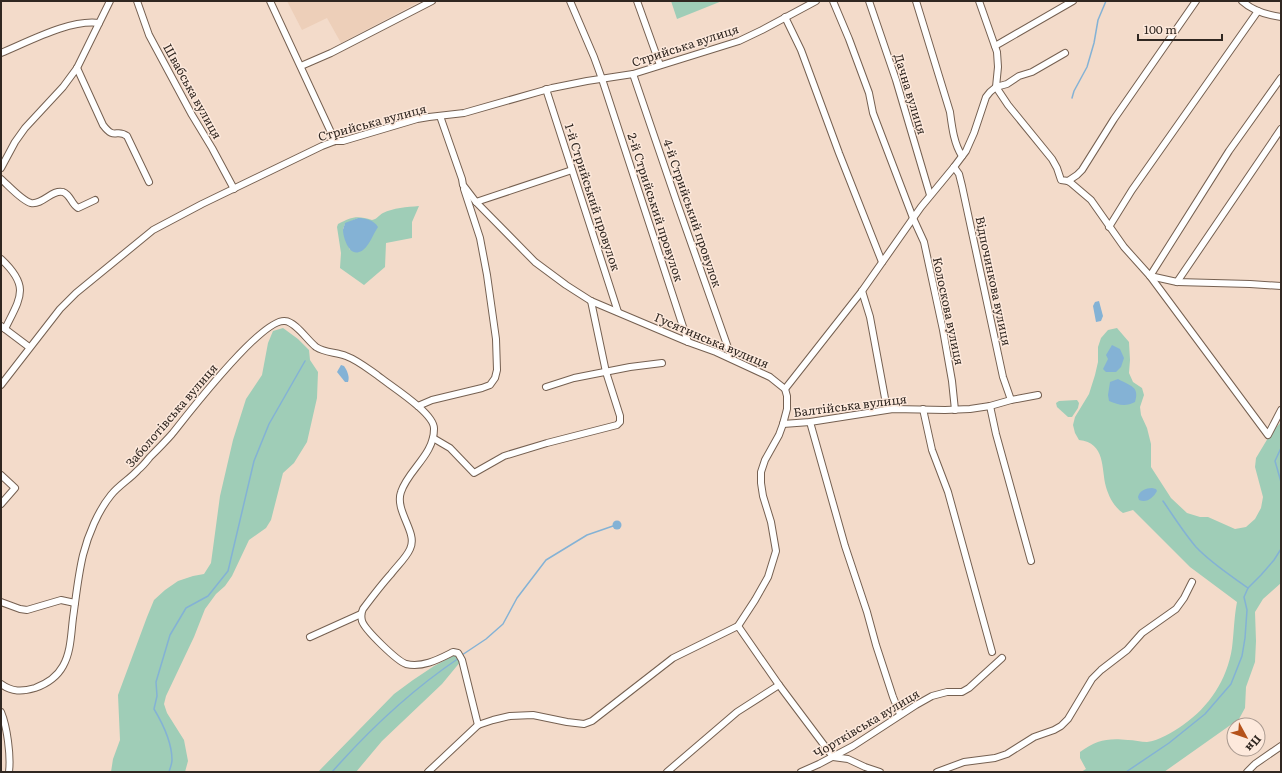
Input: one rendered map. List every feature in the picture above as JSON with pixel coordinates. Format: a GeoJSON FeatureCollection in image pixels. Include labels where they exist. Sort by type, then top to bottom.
{"type":"FeatureCollection","features":[{"type":"Feature","properties":{"kind":"street"},"geometry":{"type":"LineString","coordinates":[[1,168],[15,142],[25,128],[63,87],[77,68],[88,50],[110,1]]}},
{"type":"Feature","properties":{"kind":"street","name":"Швабська вулиця"},"geometry":{"type":"LineString","coordinates":[[137,1],[149,35],[234,189]]}},
{"type":"Feature","properties":{"kind":"street"},"geometry":{"type":"LineString","coordinates":[[270,1],[335,141]]}},
{"type":"Feature","properties":{"kind":"street"},"geometry":{"type":"LineString","coordinates":[[301,66],[331,53],[432,1]]}},
{"type":"Feature","properties":{"kind":"street","name":"2-й Стрийський провулок"},"geometry":{"type":"LineString","coordinates":[[570,1],[602,79],[688,342]]}},
{"type":"Feature","properties":{"kind":"street"},"geometry":{"type":"LineString","coordinates":[[637,1],[660,65]]}},
{"type":"Feature","properties":{"kind":"street","name":"Стрийська вулиця"},"geometry":{"type":"LineString","coordinates":[[1,385],[60,309],[76,293],[135,243],[153,230],[202,204],[311,151],[335,141],[343,141],[417,120],[464,113],[546,89],[587,80],[633,74],[739,41],[816,1]]}},
{"type":"Feature","properties":{"kind":"street","name":"Колоскова вулиця"},"geometry":{"type":"LineString","coordinates":[[833,1],[849,39],[868,93],[873,113],[913,218],[924,242],[952,381],[955,410]]}},
{"type":"Feature","properties":{"kind":"street","name":"Дачна вулиця"},"geometry":{"type":"LineString","coordinates":[[869,1],[896,80],[930,195]]}},
{"type":"Feature","properties":{"kind":"street"},"geometry":{"type":"LineString","coordinates":[[916,1],[950,112],[954,135],[962,156]]}},
{"type":"Feature","properties":{"kind":"street"},"geometry":{"type":"LineString","coordinates":[[979,1],[995,46],[998,67],[996,87],[1008,105],[1052,159],[1061,180],[1068,181],[1090,197],[1109,227],[1124,247],[1150,276],[1268,436],[1281,410]]}},
{"type":"Feature","properties":{"kind":"street"},"geometry":{"type":"LineString","coordinates":[[995,46],[1073,1]]}},
{"type":"Feature","properties":{"kind":"street"},"geometry":{"type":"LineString","coordinates":[[1068,181],[1082,170],[1114,119],[1196,1]]}},
{"type":"Feature","properties":{"kind":"street"},"geometry":{"type":"LineString","coordinates":[[1242,1],[1258,11],[1281,17]]}},
{"type":"Feature","properties":{"kind":"street"},"geometry":{"type":"LineString","coordinates":[[1109,227],[1132,190],[1258,11]]}},
{"type":"Feature","properties":{"kind":"street"},"geometry":{"type":"LineString","coordinates":[[785,17],[801,50],[839,153],[882,262]]}},
{"type":"Feature","properties":{"kind":"street"},"geometry":{"type":"LineString","coordinates":[[1,54],[66,26],[87,22],[99,23]]}},
{"type":"Feature","properties":{"kind":"street"},"geometry":{"type":"LineString","coordinates":[[428,772],[478,725],[510,716],[533,715],[584,724],[592,721],[673,658],[738,626],[768,577],[776,551],[771,522],[763,496],[761,478],[765,460],[779,435],[783,424],[787,409],[787,396],[785,389],[862,291],[930,195],[962,156],[974,133],[988,94],[996,87],[1007,84],[1019,76],[1032,72],[1065,53]]}},
{"type":"Feature","properties":{"kind":"street"},"geometry":{"type":"LineString","coordinates":[[77,68],[103,125],[110,133],[124,134],[127,136],[149,182]]}},
{"type":"Feature","properties":{"kind":"street","name":"4-й Стрийський провулок"},"geometry":{"type":"LineString","coordinates":[[633,74],[732,359]]}},
{"type":"Feature","properties":{"kind":"street"},"geometry":{"type":"LineString","coordinates":[[1150,276],[1229,152],[1281,78]]}},
{"type":"Feature","properties":{"kind":"street","name":"1-й Стрийський провулок"},"geometry":{"type":"LineString","coordinates":[[546,89],[618,312]]}},
{"type":"Feature","properties":{"kind":"street"},"geometry":{"type":"LineString","coordinates":[[440,116],[462,179],[480,238],[496,339],[497,370],[495,378],[490,385],[432,400],[418,406],[428,416],[434,426],[433,438],[429,449],[404,485],[400,495],[400,503],[411,536],[410,548],[363,609],[361,614],[366,629],[399,660],[406,664],[427,664],[454,652],[458,653],[462,660],[478,725]]}},
{"type":"Feature","properties":{"kind":"street"},"geometry":{"type":"LineString","coordinates":[[1177,282],[1281,129]]}},
{"type":"Feature","properties":{"kind":"street","name":"Відпочинкова вулиця"},"geometry":{"type":"LineString","coordinates":[[954,167],[959,174],[962,186],[1003,376],[1011,400]]}},
{"type":"Feature","properties":{"kind":"street"},"geometry":{"type":"LineString","coordinates":[[476,202],[572,170]]}},
{"type":"Feature","properties":{"kind":"street"},"geometry":{"type":"LineString","coordinates":[[1,179],[30,203],[40,201],[56,192],[61,192],[69,196],[73,204],[78,208],[95,200]]}},
{"type":"Feature","properties":{"kind":"street","name":"Гусятинська вулиця"},"geometry":{"type":"LineString","coordinates":[[463,185],[476,202],[535,262],[591,302],[770,376],[785,389]]}},
{"type":"Feature","properties":{"kind":"street"},"geometry":{"type":"LineString","coordinates":[[1,259],[15,276],[21,288],[20,298],[3,328],[29,347]]}},
{"type":"Feature","properties":{"kind":"street"},"geometry":{"type":"LineString","coordinates":[[1150,276],[1177,282],[1281,286]]}},
{"type":"Feature","properties":{"kind":"street"},"geometry":{"type":"LineString","coordinates":[[862,291],[870,317],[887,409]]}},
{"type":"Feature","properties":{"kind":"street"},"geometry":{"type":"LineString","coordinates":[[433,438],[450,448],[474,473],[504,456],[616,425],[620,422],[620,416],[606,372],[591,302]]}},
{"type":"Feature","properties":{"kind":"street","name":"Заболотівська вулиця"},"geometry":{"type":"LineString","coordinates":[[1,684],[10,690],[30,690],[42,686],[52,679],[62,667],[68,652],[78,575],[92,527],[104,504],[112,493],[139,470],[170,436],[226,368],[271,325],[279,321],[287,321],[315,346],[322,350],[351,358],[369,369],[418,406]]}},
{"type":"Feature","properties":{"kind":"street"},"geometry":{"type":"LineString","coordinates":[[546,387],[574,378],[630,367],[662,363]]}},
{"type":"Feature","properties":{"kind":"street","name":"Балтійська вулиця"},"geometry":{"type":"LineString","coordinates":[[783,424],[810,422],[887,409],[908,408],[955,410],[990,406],[1011,400],[1038,396]]}},
{"type":"Feature","properties":{"kind":"street"},"geometry":{"type":"LineString","coordinates":[[990,406],[996,434],[1031,561]]}},
{"type":"Feature","properties":{"kind":"street"},"geometry":{"type":"LineString","coordinates":[[923,409],[932,450],[948,492],[992,652]]}},
{"type":"Feature","properties":{"kind":"street"},"geometry":{"type":"LineString","coordinates":[[810,422],[845,546],[893,697],[900,714]]}},
{"type":"Feature","properties":{"kind":"street"},"geometry":{"type":"LineString","coordinates":[[1,475],[15,488],[1,504]]}},
{"type":"Feature","properties":{"kind":"street"},"geometry":{"type":"LineString","coordinates":[[937,772],[964,762],[995,758],[1007,754],[1034,737],[1061,726],[1068,719],[1092,679],[1127,650],[1142,633],[1176,609],[1184,598],[1192,582]]}},
{"type":"Feature","properties":{"kind":"street"},"geometry":{"type":"LineString","coordinates":[[1,602],[20,610],[27,610],[61,600],[75,603]]}},
{"type":"Feature","properties":{"kind":"street"},"geometry":{"type":"LineString","coordinates":[[310,637],[361,614]]}},
{"type":"Feature","properties":{"kind":"street"},"geometry":{"type":"LineString","coordinates":[[738,626],[779,685],[833,756],[848,759],[880,772]]}},
{"type":"Feature","properties":{"kind":"street","name":"Чортківська вулиця"},"geometry":{"type":"LineString","coordinates":[[801,772],[820,764],[852,746],[900,714],[932,696],[947,692],[962,692],[969,688],[1002,658]]}},
{"type":"Feature","properties":{"kind":"street"},"geometry":{"type":"LineString","coordinates":[[666,772],[737,712],[779,685]]}},
{"type":"Feature","properties":{"kind":"street"},"geometry":{"type":"LineString","coordinates":[[1,712],[5,720],[7,734],[9,772]]}},
{"type":"Feature","properties":{"kind":"street"},"geometry":{"type":"LineString","coordinates":[[1247,772],[1281,746]]}},
{"type":"Feature","properties":{"kind":"shaded area"},"geometry":{"type":"Polygon","coordinates":[[[287,1],[421,1],[341,43],[327,18],[302,30],[287,1]]]}},
{"type":"Feature","properties":{"kind":"green space"},"geometry":{"type":"Polygon","coordinates":[[[671,1],[722,1],[677,19],[671,1]]]}},
{"type":"Feature","properties":{"kind":"green space"},"geometry":{"type":"Polygon","coordinates":[[[419,206],[412,222],[412,238],[386,243],[385,267],[364,285],[340,268],[341,253],[337,227],[338,224],[354,218],[362,218],[372,220],[391,210],[419,206]],[[358,218],[345,224],[343,229],[350,250],[358,218]]]}},
{"type":"Feature","properties":{"kind":"green space"},"geometry":{"type":"Polygon","coordinates":[[[283,328],[298,339],[309,350],[310,360],[318,372],[317,398],[307,442],[294,463],[283,473],[271,520],[266,528],[249,540],[232,576],[205,609],[194,637],[166,696],[164,704],[167,713],[184,740],[188,761],[185,772],[111,772],[113,759],[120,740],[118,695],[147,617],[154,600],[165,590],[178,581],[204,574],[211,563],[220,496],[233,440],[246,399],[262,375],[268,343],[273,331],[283,328]]]}},
{"type":"Feature","properties":{"kind":"green space"},"geometry":{"type":"Polygon","coordinates":[[[1117,328],[1129,342],[1129,373],[1133,382],[1142,388],[1144,395],[1140,407],[1141,415],[1147,428],[1151,444],[1151,467],[1171,498],[1187,513],[1200,517],[1208,517],[1235,529],[1246,527],[1255,519],[1261,508],[1263,497],[1255,467],[1256,458],[1271,433],[1281,422],[1281,583],[1263,599],[1255,612],[1255,662],[1246,687],[1245,708],[1240,717],[1226,717],[1226,728],[1164,772],[1081,772],[1086,769],[1080,758],[1080,752],[1097,742],[1108,740],[1121,739],[1147,742],[1156,740],[1179,728],[1201,710],[1209,701],[1221,682],[1230,660],[1237,602],[1190,567],[1133,510],[1123,513],[1117,508],[1112,502],[1107,491],[1101,458],[1098,451],[1088,442],[1079,440],[1075,433],[1073,425],[1075,417],[1089,394],[1098,362],[1098,347],[1101,338],[1108,330],[1117,328]]]}},
{"type":"Feature","properties":{"kind":"green space"},"geometry":{"type":"Polygon","coordinates":[[[1077,400],[1079,403],[1078,408],[1072,417],[1068,417],[1057,407],[1056,403],[1059,401],[1077,400]]]}},
{"type":"Feature","properties":{"kind":"green space"},"geometry":{"type":"Polygon","coordinates":[[[457,654],[461,661],[442,684],[382,741],[356,772],[318,772],[394,694],[434,666],[457,654]]]}},
{"type":"Feature","properties":{"kind":"water"},"geometry":{"type":"Polygon","coordinates":[[[358,218],[369,220],[378,227],[365,248],[362,251],[355,252],[352,251],[347,245],[343,230],[345,223],[358,218]]]}},
{"type":"Feature","properties":{"kind":"water"},"geometry":{"type":"Polygon","coordinates":[[[1099,301],[1103,316],[1101,321],[1096,322],[1093,306],[1095,302],[1099,301]]]}},
{"type":"Feature","properties":{"kind":"water"},"geometry":{"type":"Polygon","coordinates":[[[1112,345],[1120,349],[1124,358],[1121,367],[1116,372],[1106,372],[1103,369],[1108,359],[1106,355],[1112,345]]]}},
{"type":"Feature","properties":{"kind":"water"},"geometry":{"type":"Polygon","coordinates":[[[341,365],[344,366],[347,372],[349,378],[348,382],[345,382],[337,372],[341,365]]]}},
{"type":"Feature","properties":{"kind":"water"},"geometry":{"type":"Polygon","coordinates":[[[1118,379],[1133,387],[1136,393],[1135,402],[1128,405],[1122,405],[1109,401],[1108,395],[1110,382],[1118,379]]]}},
{"type":"Feature","properties":{"kind":"water"},"geometry":{"type":"Polygon","coordinates":[[[1145,489],[1156,489],[1157,491],[1152,498],[1145,501],[1139,500],[1138,497],[1141,492],[1145,489]]]}},
{"type":"Feature","properties":{"kind":"water"},"geometry":{"type":"Polygon","coordinates":[[[617,520],[622,525],[617,530],[612,525],[617,520]]]}},
{"type":"Feature","properties":{"kind":"waterway"},"geometry":{"type":"LineString","coordinates":[[1072,98],[1074,91],[1087,67],[1094,43],[1098,20],[1106,1]]}},
{"type":"Feature","properties":{"kind":"waterway"},"geometry":{"type":"LineString","coordinates":[[169,772],[172,760],[169,740],[154,709],[157,696],[156,682],[170,635],[186,608],[208,596],[228,571],[254,461],[269,424],[305,361]]}},
{"type":"Feature","properties":{"kind":"waterway"},"geometry":{"type":"LineString","coordinates":[[1281,448],[1275,461],[1281,482]]}},
{"type":"Feature","properties":{"kind":"waterway"},"geometry":{"type":"LineString","coordinates":[[1163,501],[1183,531],[1196,547],[1214,564],[1248,588]]}},
{"type":"Feature","properties":{"kind":"waterway"},"geometry":{"type":"LineString","coordinates":[[462,655],[486,639],[503,624],[517,598],[546,560],[587,535],[613,526]]}},
{"type":"Feature","properties":{"kind":"waterway"},"geometry":{"type":"LineString","coordinates":[[1126,772],[1169,743],[1205,714],[1231,684],[1242,656],[1245,638],[1247,610],[1244,597],[1248,588],[1274,560],[1281,549]]}},
{"type":"Feature","properties":{"kind":"waterway"},"geometry":{"type":"LineString","coordinates":[[332,772],[392,711],[425,683],[459,658]]}}]}
